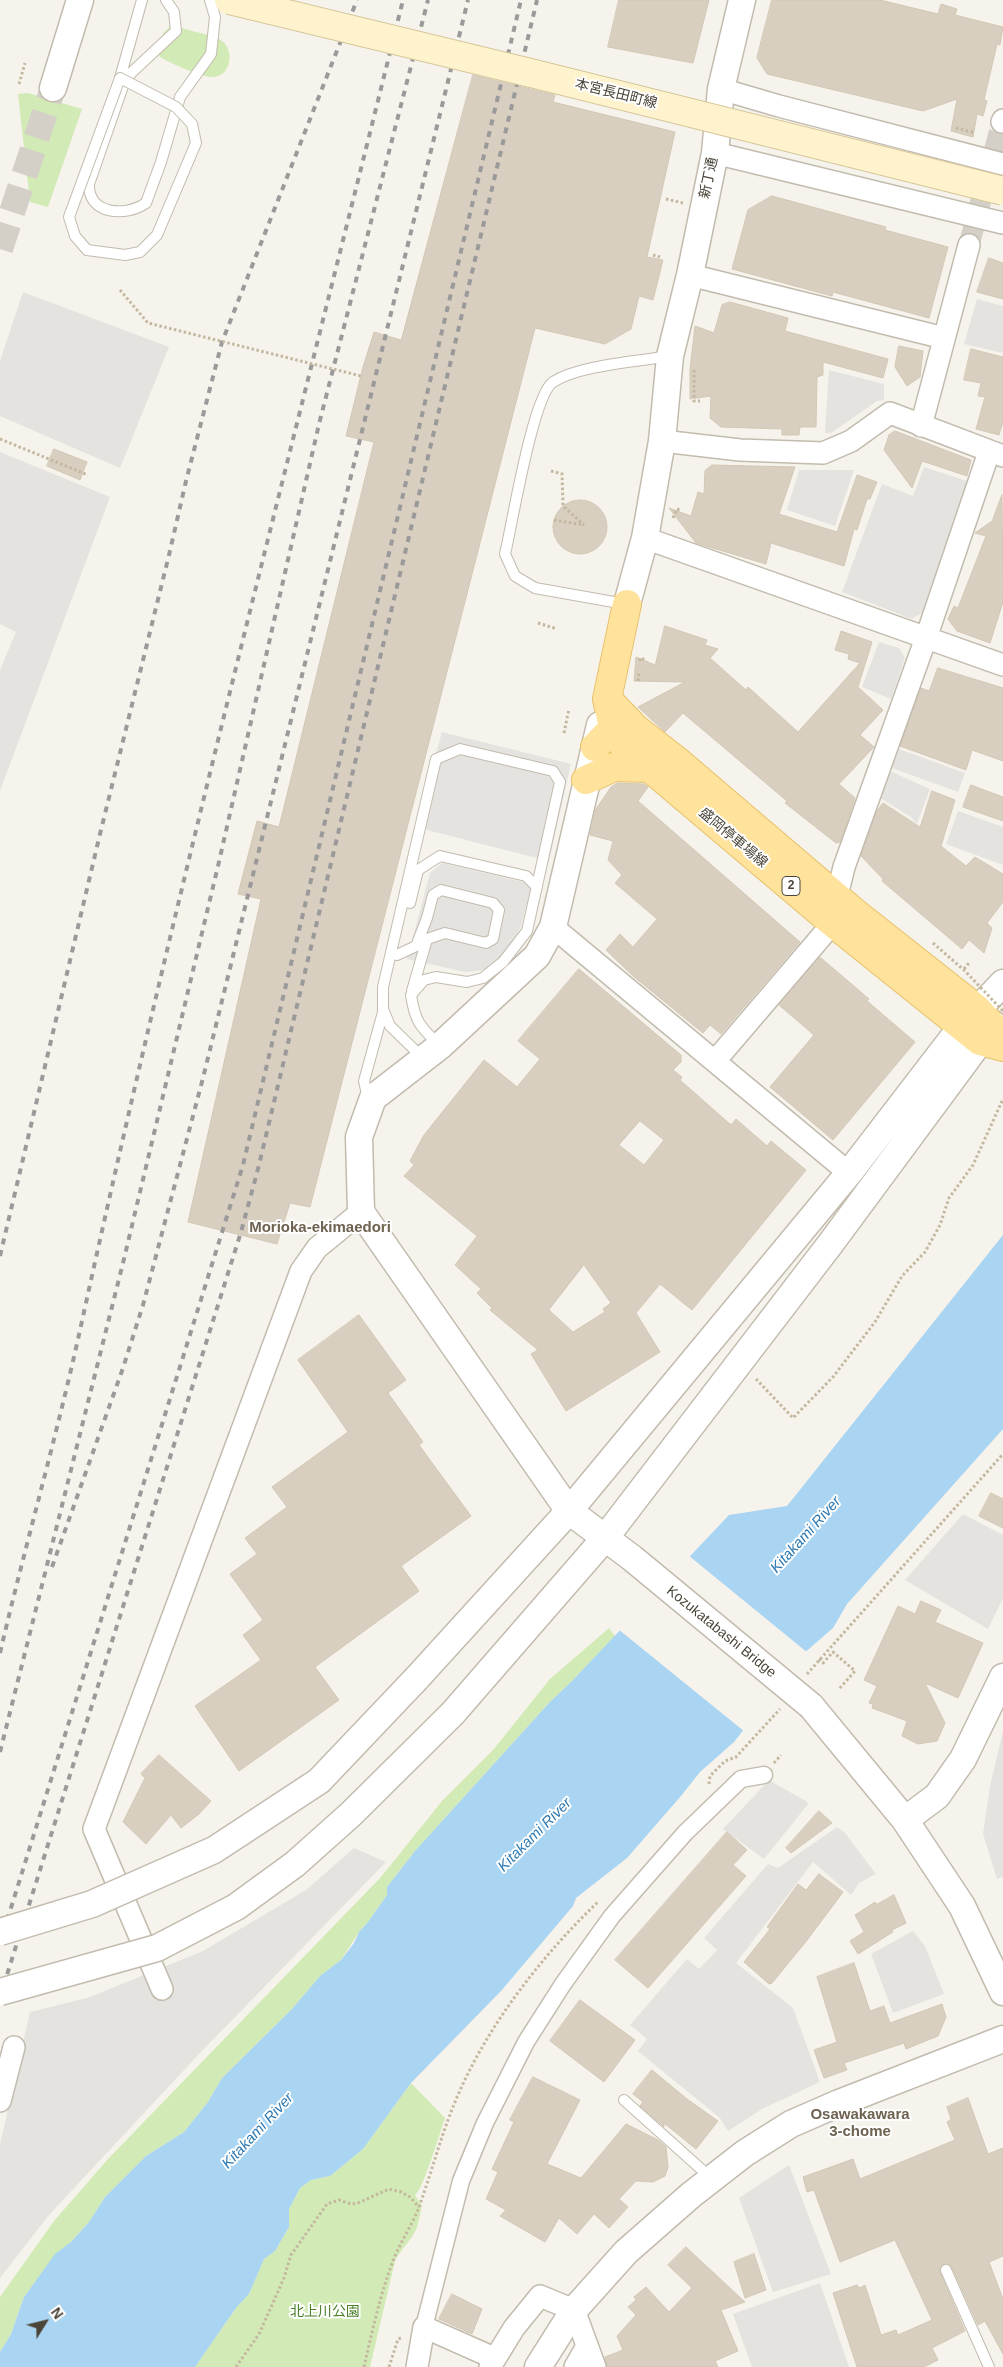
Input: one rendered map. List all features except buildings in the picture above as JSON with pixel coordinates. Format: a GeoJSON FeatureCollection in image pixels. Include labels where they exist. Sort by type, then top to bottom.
{"type":"FeatureCollection","features":[{"type":"Feature","properties":{"kind":"main road","name":"本宮長田町線"},"geometry":{"type":"LineString","coordinates":[[229,0],[536,74],[1003,191]]}},
{"type":"Feature","properties":{"kind":"main road"},"geometry":{"type":"LineString","coordinates":[[607,699],[627,604]]}},
{"type":"Feature","properties":{"kind":"main road","name":"盛岡停車場線"},"geometry":{"type":"LineString","coordinates":[[607,699],[614,734],[648,768],[833,923],[989,1028]]}},
{"type":"Feature","properties":{"kind":"main road","name":"盛岡停車場線"},"geometry":{"type":"LineString","coordinates":[[614,734],[684,766],[989,1028]]}},
{"type":"Feature","properties":{"kind":"main road"},"geometry":{"type":"LineString","coordinates":[[586,780],[614,767],[648,768]]}},
{"type":"Feature","properties":{"kind":"street"},"geometry":{"type":"LineString","coordinates":[[52,88],[80,0]]}},
{"type":"Feature","properties":{"kind":"street","name":"新丁通"},"geometry":{"type":"LineString","coordinates":[[627,604],[646,538],[662,441],[670,356],[690,275],[715,153],[720,89],[742,0]]}},
{"type":"Feature","properties":{"kind":"street"},"geometry":{"type":"LineString","coordinates":[[720,89],[1003,164]]}},
{"type":"Feature","properties":{"kind":"street"},"geometry":{"type":"LineString","coordinates":[[715,153],[1003,223]]}},
{"type":"Feature","properties":{"kind":"street"},"geometry":{"type":"LineString","coordinates":[[921,426],[969,245]]}},
{"type":"Feature","properties":{"kind":"street"},"geometry":{"type":"LineString","coordinates":[[690,275],[944,338]]}},
{"type":"Feature","properties":{"kind":"street"},"geometry":{"type":"LineString","coordinates":[[662,441],[740,450],[823,453],[851,440],[890,413],[996,454],[926,638],[844,867],[837,896]]}},
{"type":"Feature","properties":{"kind":"street"},"geometry":{"type":"LineString","coordinates":[[646,538],[1003,665]]}},
{"type":"Feature","properties":{"kind":"street"},"geometry":{"type":"LineString","coordinates":[[162,1989],[94,1829],[301,1271],[317,1248],[361,1212],[359,1138],[373,1098],[432,1052],[537,956],[553,927],[586,780],[614,734],[607,699]]}},
{"type":"Feature","properties":{"kind":"street"},"geometry":{"type":"LineString","coordinates":[[715,1062],[833,923]]}},
{"type":"Feature","properties":{"kind":"street"},"geometry":{"type":"LineString","coordinates":[[553,927],[849,1173]]}},
{"type":"Feature","properties":{"kind":"street"},"geometry":{"type":"LineString","coordinates":[[0,1932],[92,1904],[214,1850],[319,1781],[416,1679],[569,1511],[849,1173],[989,1028],[1003,983]]}},
{"type":"Feature","properties":{"kind":"street"},"geometry":{"type":"LineString","coordinates":[[0,1992],[157,1948],[236,1907],[294,1864],[351,1814],[453,1713],[605,1538],[831,1244],[989,1028],[1003,991]]}},
{"type":"Feature","properties":{"kind":"street","name":"Kozukatabashi Bridge"},"geometry":{"type":"LineString","coordinates":[[361,1212],[569,1511],[632,1558],[811,1706],[905,1820],[962,1906],[1003,1992]]}},
{"type":"Feature","properties":{"kind":"street"},"geometry":{"type":"LineString","coordinates":[[905,1820],[937,1796],[963,1759],[1003,1677]]}},
{"type":"Feature","properties":{"kind":"street"},"geometry":{"type":"LineString","coordinates":[[418,2367],[424,2327],[461,2181],[485,2123],[526,2042],[563,1984],[612,1916],[667,1854],[741,1779],[764,1775]]}},
{"type":"Feature","properties":{"kind":"street"},"geometry":{"type":"LineString","coordinates":[[538,2367],[574,2310],[626,2252],[745,2152],[791,2124],[839,2103],[1003,2039]]}},
{"type":"Feature","properties":{"kind":"street"},"geometry":{"type":"LineString","coordinates":[[0,2101],[14,2047]]}},
{"type":"Feature","properties":{"kind":"street"},"geometry":{"type":"LineString","coordinates":[[424,2327],[492,2362],[540,2296],[574,2310],[596,2367]]}},
{"type":"Feature","properties":{"kind":"street"},"geometry":{"type":"LineString","coordinates":[[575,2367],[588,2346]]}},
{"type":"Feature","properties":{"kind":"lane"},"geometry":{"type":"LineString","coordinates":[[120,78],[176,107],[192,124],[196,143],[157,235],[140,252],[125,255],[87,250],[74,236],[70,217],[120,78],[142,0]]}},
{"type":"Feature","properties":{"kind":"lane"},"geometry":{"type":"LineString","coordinates":[[166,0],[174,12],[176,31],[131,73],[123,86],[89,184],[88,193],[94,201],[103,209],[116,213],[128,212],[146,203],[161,162],[180,97],[211,54],[215,17],[210,0]]}},
{"type":"Feature","properties":{"kind":"lane"},"geometry":{"type":"LineString","coordinates":[[627,604],[535,588],[515,576],[505,554],[536,412],[551,383],[574,372],[670,356]]}},
{"type":"Feature","properties":{"kind":"lane"},"geometry":{"type":"LineString","coordinates":[[411,994],[424,980],[436,977],[467,982],[483,978],[503,962],[527,931],[560,782],[553,771],[460,749],[436,759],[383,987],[383,1012],[390,1026],[432,1052]]}},
{"type":"Feature","properties":{"kind":"lane"},"geometry":{"type":"LineString","coordinates":[[370,1107],[364,1081],[418,870],[440,856],[526,876],[537,887]]}},
{"type":"Feature","properties":{"kind":"lane"},"geometry":{"type":"LineString","coordinates":[[397,955],[416,946],[428,918],[433,895],[441,890],[493,903],[499,910],[493,939],[486,943],[445,933],[427,939],[411,994],[414,1016],[424,1030],[432,1052]]}},
{"type":"Feature","properties":{"kind":"lane"},"geometry":{"type":"LineString","coordinates":[[624,2100],[711,2179]]}},
{"type":"Feature","properties":{"kind":"lane"},"geometry":{"type":"LineString","coordinates":[[946,2270],[989,2367]]}},
{"type":"Feature","properties":{"kind":"path"},"geometry":{"type":"LineString","coordinates":[[19,84],[25,63]]}},
{"type":"Feature","properties":{"kind":"path"},"geometry":{"type":"LineString","coordinates":[[956,128],[975,132]]}},
{"type":"Feature","properties":{"kind":"path"},"geometry":{"type":"LineString","coordinates":[[653,255],[660,257]]}},
{"type":"Feature","properties":{"kind":"path"},"geometry":{"type":"LineString","coordinates":[[120,290],[148,323],[361,376]]}},
{"type":"Feature","properties":{"kind":"path"},"geometry":{"type":"LineString","coordinates":[[694,370],[694,401],[700,401]]}},
{"type":"Feature","properties":{"kind":"path"},"geometry":{"type":"LineString","coordinates":[[0,439],[88,475]]}},
{"type":"Feature","properties":{"kind":"path"},"geometry":{"type":"LineString","coordinates":[[551,471],[562,474],[563,506],[584,526],[554,520]]}},
{"type":"Feature","properties":{"kind":"path"},"geometry":{"type":"LineString","coordinates":[[538,623],[557,629]]}},
{"type":"Feature","properties":{"kind":"path"},"geometry":{"type":"LineString","coordinates":[[640,660],[640,658],[646,660]]}},
{"type":"Feature","properties":{"kind":"path"},"geometry":{"type":"LineString","coordinates":[[564,733],[569,709]]}},
{"type":"Feature","properties":{"kind":"path"},"geometry":{"type":"LineString","coordinates":[[933,943],[965,971],[989,1028]]}},
{"type":"Feature","properties":{"kind":"path"},"geometry":{"type":"LineString","coordinates":[[756,1379],[793,1418],[833,1377],[875,1322],[902,1276],[925,1252],[940,1225],[950,1198],[972,1166],[1003,1099]]}},
{"type":"Feature","properties":{"kind":"path"},"geometry":{"type":"LineString","coordinates":[[802,1681],[819,1659],[1003,1454]]}},
{"type":"Feature","properties":{"kind":"path"},"geometry":{"type":"LineString","coordinates":[[819,1659],[823,1663],[833,1652],[855,1671],[839,1689]]}},
{"type":"Feature","properties":{"kind":"path"},"geometry":{"type":"LineString","coordinates":[[707,1787],[710,1782],[710,1776],[725,1761],[736,1757],[784,1702]]}},
{"type":"Feature","properties":{"kind":"path"},"geometry":{"type":"LineString","coordinates":[[236,2367],[259,2334],[284,2278],[291,2255],[327,2204],[339,2200],[351,2204],[367,2200],[389,2189],[410,2197],[419,2207],[412,2227],[393,2260],[364,2367]]}},
{"type":"Feature","properties":{"kind":"path"},"geometry":{"type":"LineString","coordinates":[[389,2367],[398,2339]]}},
{"type":"Feature","properties":{"kind":"green space"},"geometry":{"type":"Polygon","coordinates":[[[170,27],[206,34],[222,41],[226,45],[229,56],[228,67],[225,72],[209,77],[187,70],[160,57],[156,48],[164,32],[170,27]]]}},
{"type":"Feature","properties":{"kind":"green space"},"geometry":{"type":"Polygon","coordinates":[[[28,93],[82,109],[48,207],[30,202],[18,94],[28,93]]]}},
{"type":"Feature","properties":{"kind":"green space"},"geometry":{"type":"Polygon","coordinates":[[[609,1628],[615,1636],[549,1703],[415,1851],[387,1887],[387,1895],[341,1960],[320,1976],[292,2009],[222,2078],[208,2102],[184,2132],[146,2156],[105,2197],[89,2222],[71,2242],[55,2255],[24,2297],[11,2334],[0,2352],[0,2297],[54,2221],[108,2159],[381,1877],[442,1801],[493,1750],[550,1679],[609,1628]]]}},
{"type":"Feature","properties":{"kind":"green space","name":"北上川公園"},"geometry":{"type":"Polygon","coordinates":[[[411,2083],[445,2118],[427,2173],[415,2195],[422,2206],[417,2227],[395,2261],[370,2367],[195,2367],[236,2308],[249,2294],[264,2259],[275,2251],[289,2227],[289,2209],[300,2188],[311,2180],[330,2176],[363,2149],[411,2083]]]}},
{"type":"Feature","properties":{"kind":"shaded area"},"geometry":{"type":"Polygon","coordinates":[[[23,292],[169,347],[120,468],[0,416],[0,361],[23,292]]]}},
{"type":"Feature","properties":{"kind":"shaded area"},"geometry":{"type":"Polygon","coordinates":[[[977,299],[1003,306],[1003,353],[964,344],[977,299]]]}},
{"type":"Feature","properties":{"kind":"shaded area"},"geometry":{"type":"Polygon","coordinates":[[[829,370],[884,384],[884,400],[877,401],[831,433],[825,433],[829,370]]]}},
{"type":"Feature","properties":{"kind":"shaded area"},"geometry":{"type":"Polygon","coordinates":[[[0,452],[110,497],[0,791],[0,670],[16,632],[0,624],[0,452]]]}},
{"type":"Feature","properties":{"kind":"shaded area"},"geometry":{"type":"Polygon","coordinates":[[[924,467],[967,481],[922,613],[912,619],[842,592],[882,484],[913,496],[924,467]]]}},
{"type":"Feature","properties":{"kind":"shaded area"},"geometry":{"type":"Polygon","coordinates":[[[799,470],[854,470],[835,526],[787,510],[799,470]]]}},
{"type":"Feature","properties":{"kind":"shaded area"},"geometry":{"type":"Polygon","coordinates":[[[879,642],[899,648],[905,658],[891,699],[862,687],[879,642]]]}},
{"type":"Feature","properties":{"kind":"shaded area"},"geometry":{"type":"Polygon","coordinates":[[[442,732],[571,764],[549,861],[415,827],[442,732]]]}},
{"type":"Feature","properties":{"kind":"shaded area"},"geometry":{"type":"Polygon","coordinates":[[[899,749],[965,773],[958,792],[892,768],[899,749]]]}},
{"type":"Feature","properties":{"kind":"shaded area"},"geometry":{"type":"Polygon","coordinates":[[[890,771],[930,789],[917,824],[911,817],[880,798],[890,771]]]}},
{"type":"Feature","properties":{"kind":"shaded area"},"geometry":{"type":"Polygon","coordinates":[[[958,811],[1003,827],[1003,865],[946,844],[958,811]]]}},
{"type":"Feature","properties":{"kind":"shaded area"},"geometry":{"type":"Polygon","coordinates":[[[442,863],[532,884],[521,926],[508,949],[499,960],[485,970],[465,972],[407,959],[430,873],[442,863]]]}},
{"type":"Feature","properties":{"kind":"shaded area"},"geometry":{"type":"Polygon","coordinates":[[[963,1514],[1003,1535],[1003,1598],[988,1629],[905,1580],[963,1514]]]}},
{"type":"Feature","properties":{"kind":"shaded area"},"geometry":{"type":"Polygon","coordinates":[[[1003,1731],[1003,1877],[997,1879],[983,1834],[990,1786],[1003,1731]]]}},
{"type":"Feature","properties":{"kind":"shaded area"},"geometry":{"type":"Polygon","coordinates":[[[769,1780],[809,1803],[764,1859],[723,1829],[769,1780]]]}},
{"type":"Feature","properties":{"kind":"shaded area"},"geometry":{"type":"Polygon","coordinates":[[[837,1827],[845,1833],[876,1874],[859,1883],[851,1895],[813,1862],[736,1963],[793,2008],[820,2082],[762,2109],[728,2131],[720,2118],[638,2051],[647,2039],[630,2025],[687,1959],[699,1969],[717,1950],[704,1938],[768,1864],[778,1868],[837,1827]]]}},
{"type":"Feature","properties":{"kind":"shaded area"},"geometry":{"type":"Polygon","coordinates":[[[354,1848],[386,1862],[199,2054],[49,2215],[0,2278],[0,2145],[30,2012],[90,1997],[203,1951],[306,1890],[354,1848]]]}},
{"type":"Feature","properties":{"kind":"shaded area"},"geometry":{"type":"Polygon","coordinates":[[[913,1931],[925,1946],[944,1994],[893,2013],[871,1954],[913,1931]]]}},
{"type":"Feature","properties":{"kind":"shaded area"},"geometry":{"type":"Polygon","coordinates":[[[789,2165],[831,2274],[773,2292],[739,2198],[789,2165]]]}},
{"type":"Feature","properties":{"kind":"shaded area"},"geometry":{"type":"Polygon","coordinates":[[[820,2283],[849,2367],[752,2367],[733,2314],[820,2283]]]}},
{"type":"Feature","properties":{"kind":"water","name":"Kitakami River"},"geometry":{"type":"Polygon","coordinates":[[[1003,1235],[1003,1429],[847,1604],[833,1628],[803,1654],[734,1742],[700,1772],[627,1858],[576,1898],[573,1906],[501,1991],[411,2083],[363,2149],[330,2176],[311,2180],[300,2188],[289,2209],[289,2227],[275,2251],[264,2259],[249,2294],[236,2308],[195,2367],[0,2367],[0,2352],[11,2334],[24,2297],[55,2254],[71,2242],[89,2222],[105,2197],[146,2156],[184,2132],[208,2102],[222,2078],[292,2009],[320,1976],[341,1960],[387,1895],[387,1887],[415,1851],[549,1703],[729,1515],[787,1506],[1003,1235]]]}},
{"type":"Feature","properties":{"kind":"pier"},"geometry":{"type":"Polygon","coordinates":[[[688,1555],[808,1653],[745,1732],[618,1629],[688,1555]]]}},
{"type":"Feature","properties":{"kind":"tunnel"},"geometry":{"type":"LineString","coordinates":[[0,249],[53,88]]}},
{"type":"Feature","properties":{"kind":"tunnel"},"geometry":{"type":"LineString","coordinates":[[969,245],[1002,122]]}},
{"type":"Feature","properties":{"kind":"railway"},"geometry":{"type":"LineString","coordinates":[[0,1256],[100,834],[222,342],[357,0]]}},
{"type":"Feature","properties":{"kind":"railway"},"geometry":{"type":"LineString","coordinates":[[0,1653],[73,1363],[119,1155],[197,824],[403,0]]}},
{"type":"Feature","properties":{"kind":"railway"},"geometry":{"type":"LineString","coordinates":[[0,1752],[123,1263],[218,866],[319,424],[428,0]]}},
{"type":"Feature","properties":{"kind":"railway"},"geometry":{"type":"LineString","coordinates":[[52,1567],[123,1368],[143,1305],[203,1078],[468,0]]}},
{"type":"Feature","properties":{"kind":"railway"},"geometry":{"type":"LineString","coordinates":[[0,1943],[243,1165],[521,0]]}},
{"type":"Feature","properties":{"kind":"railway"},"geometry":{"type":"LineString","coordinates":[[0,1997],[241,1232],[258,1169],[537,0]]}},
{"type":"Feature","properties":{"kind":"district","name":"Morioka-ekimaedori"},"geometry":{"type":"Point","coordinates":[320,1228]}},
{"type":"Feature","properties":{"kind":"district","name":"Osawakawara 3-chome"},"geometry":{"type":"Point","coordinates":[860,2124]}}]}
